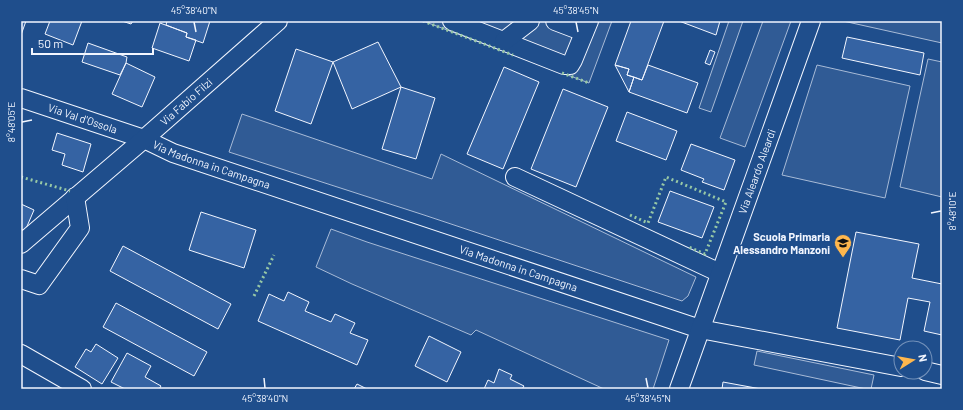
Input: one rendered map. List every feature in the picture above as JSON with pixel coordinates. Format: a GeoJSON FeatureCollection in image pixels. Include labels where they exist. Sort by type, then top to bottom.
{"type":"FeatureCollection","features":[{"type":"Feature","properties":{"kind":"street","name":"Via Fabio Filzi"},"geometry":{"type":"LineString","coordinates":[[21,244],[144,139],[278,21]]}},
{"type":"Feature","properties":{"kind":"street"},"geometry":{"type":"LineString","coordinates":[[452,21],[478,26],[504,42],[564,65],[570,65],[587,26],[555,21]]}},
{"type":"Feature","properties":{"kind":"street"},"geometry":{"type":"LineString","coordinates":[[504,42],[530,21]]}},
{"type":"Feature","properties":{"kind":"street","name":"Via Aleardo Aleardi"},"geometry":{"type":"LineString","coordinates":[[678,389],[811,21]]}},
{"type":"Feature","properties":{"kind":"street","name":"Via Val d'Ossola"},"geometry":{"type":"LineString","coordinates":[[21,98],[144,139]]}},
{"type":"Feature","properties":{"kind":"street","name":"Via Madonna in Campagna"},"geometry":{"type":"LineString","coordinates":[[144,139],[173,153],[700,329],[893,365]]}},
{"type":"Feature","properties":{"kind":"street"},"geometry":{"type":"LineString","coordinates":[[515,177],[720,273]]}},
{"type":"Feature","properties":{"kind":"street"},"geometry":{"type":"LineString","coordinates":[[21,279],[39,285],[80,228],[75,197]]}},
{"type":"Feature","properties":{"kind":"street"},"geometry":{"type":"LineString","coordinates":[[21,354],[82,389]]}},
{"type":"Feature","properties":{"kind":"shaded area"},"geometry":{"type":"Polygon","coordinates":[[[423,21],[612,21],[589,83],[423,21]]]}},
{"type":"Feature","properties":{"kind":"shaded area"},"geometry":{"type":"Polygon","coordinates":[[[729,21],[743,21],[711,112],[699,108],[729,21]]]}},
{"type":"Feature","properties":{"kind":"shaded area"},"geometry":{"type":"Polygon","coordinates":[[[763,21],[791,21],[745,147],[720,138],[763,21]]]}},
{"type":"Feature","properties":{"kind":"shaded area"},"geometry":{"type":"Polygon","coordinates":[[[843,21],[942,21],[942,43],[843,21]]]}},
{"type":"Feature","properties":{"kind":"shaded area"},"geometry":{"type":"Polygon","coordinates":[[[928,59],[942,62],[942,197],[900,187],[928,59]]]}},
{"type":"Feature","properties":{"kind":"shaded area"},"geometry":{"type":"Polygon","coordinates":[[[817,65],[910,86],[885,198],[782,175],[817,65]]]}},
{"type":"Feature","properties":{"kind":"shaded area"},"geometry":{"type":"Polygon","coordinates":[[[242,114],[432,179],[441,154],[696,277],[688,296],[682,301],[229,152],[242,114]]]}},
{"type":"Feature","properties":{"kind":"shaded area"},"geometry":{"type":"Polygon","coordinates":[[[331,229],[669,340],[653,389],[604,389],[476,330],[471,335],[316,267],[331,229]]]}},
{"type":"Feature","properties":{"kind":"shaded area"},"geometry":{"type":"Polygon","coordinates":[[[757,351],[874,375],[871,389],[754,365],[757,351]]]}},
{"type":"Feature","properties":{"kind":"building"},"geometry":{"type":"Polygon","coordinates":[[[21,21],[26,21],[21,35],[21,21]]]}},
{"type":"Feature","properties":{"kind":"building"},"geometry":{"type":"Polygon","coordinates":[[[50,21],[82,21],[73,45],[45,34],[50,21]]]}},
{"type":"Feature","properties":{"kind":"building"},"geometry":{"type":"Polygon","coordinates":[[[122,21],[133,21],[131,24],[122,21]]]}},
{"type":"Feature","properties":{"kind":"building"},"geometry":{"type":"Polygon","coordinates":[[[167,21],[210,21],[203,43],[186,37],[187,33],[166,25],[167,21]]]}},
{"type":"Feature","properties":{"kind":"building"},"geometry":{"type":"Polygon","coordinates":[[[631,21],[664,21],[642,80],[627,75],[629,69],[615,65],[631,21]]]}},
{"type":"Feature","properties":{"kind":"building"},"geometry":{"type":"Polygon","coordinates":[[[679,21],[720,21],[716,35],[679,21]]]}},
{"type":"Feature","properties":{"kind":"building"},"geometry":{"type":"Polygon","coordinates":[[[160,23],[187,33],[186,37],[196,40],[189,61],[152,48],[160,23]]]}},
{"type":"Feature","properties":{"kind":"building"},"geometry":{"type":"Polygon","coordinates":[[[847,37],[924,53],[920,75],[842,58],[847,37]]]}},
{"type":"Feature","properties":{"kind":"building"},"geometry":{"type":"Polygon","coordinates":[[[378,42],[401,87],[352,109],[333,62],[378,42]]]}},
{"type":"Feature","properties":{"kind":"building"},"geometry":{"type":"Polygon","coordinates":[[[88,43],[127,57],[126,63],[120,75],[82,62],[88,43]]]}},
{"type":"Feature","properties":{"kind":"building"},"geometry":{"type":"Polygon","coordinates":[[[296,49],[333,62],[311,124],[275,111],[296,49]]]}},
{"type":"Feature","properties":{"kind":"building"},"geometry":{"type":"Polygon","coordinates":[[[710,50],[715,52],[710,65],[705,63],[710,50]]]}},
{"type":"Feature","properties":{"kind":"building"},"geometry":{"type":"Polygon","coordinates":[[[126,63],[155,77],[142,107],[112,94],[126,63]]]}},
{"type":"Feature","properties":{"kind":"building"},"geometry":{"type":"Polygon","coordinates":[[[615,65],[629,69],[627,75],[634,77],[629,92],[615,65]]]}},
{"type":"Feature","properties":{"kind":"building"},"geometry":{"type":"Polygon","coordinates":[[[648,65],[698,83],[687,113],[629,92],[634,77],[642,80],[648,65]]]}},
{"type":"Feature","properties":{"kind":"building"},"geometry":{"type":"Polygon","coordinates":[[[504,67],[539,82],[503,169],[467,154],[504,67]]]}},
{"type":"Feature","properties":{"kind":"building"},"geometry":{"type":"Polygon","coordinates":[[[401,87],[435,98],[416,159],[382,149],[401,87]]]}},
{"type":"Feature","properties":{"kind":"building"},"geometry":{"type":"Polygon","coordinates":[[[563,89],[608,107],[576,187],[531,169],[563,89]]]}},
{"type":"Feature","properties":{"kind":"building"},"geometry":{"type":"Polygon","coordinates":[[[627,112],[677,131],[666,160],[616,141],[627,112]]]}},
{"type":"Feature","properties":{"kind":"building"},"geometry":{"type":"Polygon","coordinates":[[[57,133],[91,144],[83,172],[62,165],[65,154],[52,150],[57,133]]]}},
{"type":"Feature","properties":{"kind":"building"},"geometry":{"type":"Polygon","coordinates":[[[691,144],[735,160],[724,190],[702,182],[704,179],[681,170],[691,144]]]}},
{"type":"Feature","properties":{"kind":"building"},"geometry":{"type":"Polygon","coordinates":[[[670,191],[714,207],[702,238],[658,222],[670,191]]]}},
{"type":"Feature","properties":{"kind":"building"},"geometry":{"type":"Polygon","coordinates":[[[21,204],[34,210],[25,231],[21,229],[21,204]]]}},
{"type":"Feature","properties":{"kind":"building"},"geometry":{"type":"Polygon","coordinates":[[[201,212],[256,230],[244,268],[189,250],[201,212]]]}},
{"type":"Feature","properties":{"kind":"building"},"geometry":{"type":"Polygon","coordinates":[[[856,232],[919,244],[912,278],[942,284],[942,335],[924,331],[930,302],[908,298],[900,340],[837,328],[856,232]]]}},
{"type":"Feature","properties":{"kind":"building"},"geometry":{"type":"Polygon","coordinates":[[[123,246],[231,304],[218,329],[110,271],[123,246]]]}},
{"type":"Feature","properties":{"kind":"building"},"geometry":{"type":"Polygon","coordinates":[[[288,292],[309,302],[305,311],[331,322],[335,314],[355,323],[350,333],[368,340],[357,365],[258,321],[269,294],[284,301],[288,292]]]}},
{"type":"Feature","properties":{"kind":"building"},"geometry":{"type":"Polygon","coordinates":[[[116,303],[207,352],[194,376],[103,327],[116,303]]]}},
{"type":"Feature","properties":{"kind":"building"},"geometry":{"type":"Polygon","coordinates":[[[429,336],[461,352],[447,382],[415,366],[429,336]]]}},
{"type":"Feature","properties":{"kind":"building"},"geometry":{"type":"Polygon","coordinates":[[[96,344],[118,358],[102,384],[75,367],[86,349],[91,352],[96,344]]]}},
{"type":"Feature","properties":{"kind":"building"},"geometry":{"type":"Polygon","coordinates":[[[127,353],[151,366],[145,377],[161,386],[159,389],[125,389],[111,382],[127,353]]]}},
{"type":"Feature","properties":{"kind":"building"},"geometry":{"type":"Polygon","coordinates":[[[499,369],[512,375],[510,379],[524,386],[522,389],[484,389],[488,380],[494,383],[499,369]]]}},
{"type":"Feature","properties":{"kind":"building"},"geometry":{"type":"Polygon","coordinates":[[[723,382],[761,389],[722,389],[723,382]]]}},
{"type":"Feature","properties":{"kind":"building"},"geometry":{"type":"Polygon","coordinates":[[[357,384],[367,389],[354,389],[357,384]]]}},
{"type":"Feature","properties":{"kind":"hedge"},"geometry":{"type":"LineString","coordinates":[[423,21],[513,55]]}},
{"type":"Feature","properties":{"kind":"hedge"},"geometry":{"type":"LineString","coordinates":[[562,73],[589,83]]}},
{"type":"Feature","properties":{"kind":"hedge"},"geometry":{"type":"LineString","coordinates":[[21,177],[70,191]]}},
{"type":"Feature","properties":{"kind":"hedge"},"geometry":{"type":"LineString","coordinates":[[630,215],[648,223],[666,177],[726,202],[705,254],[689,247]]}},
{"type":"Feature","properties":{"kind":"hedge"},"geometry":{"type":"LineString","coordinates":[[254,296],[274,255]]}},
{"type":"Feature","properties":{"kind":"place","name":"Scuola Primaria Alessandro Manzoni"},"geometry":{"type":"Point","coordinates":[843,258]}}]}
